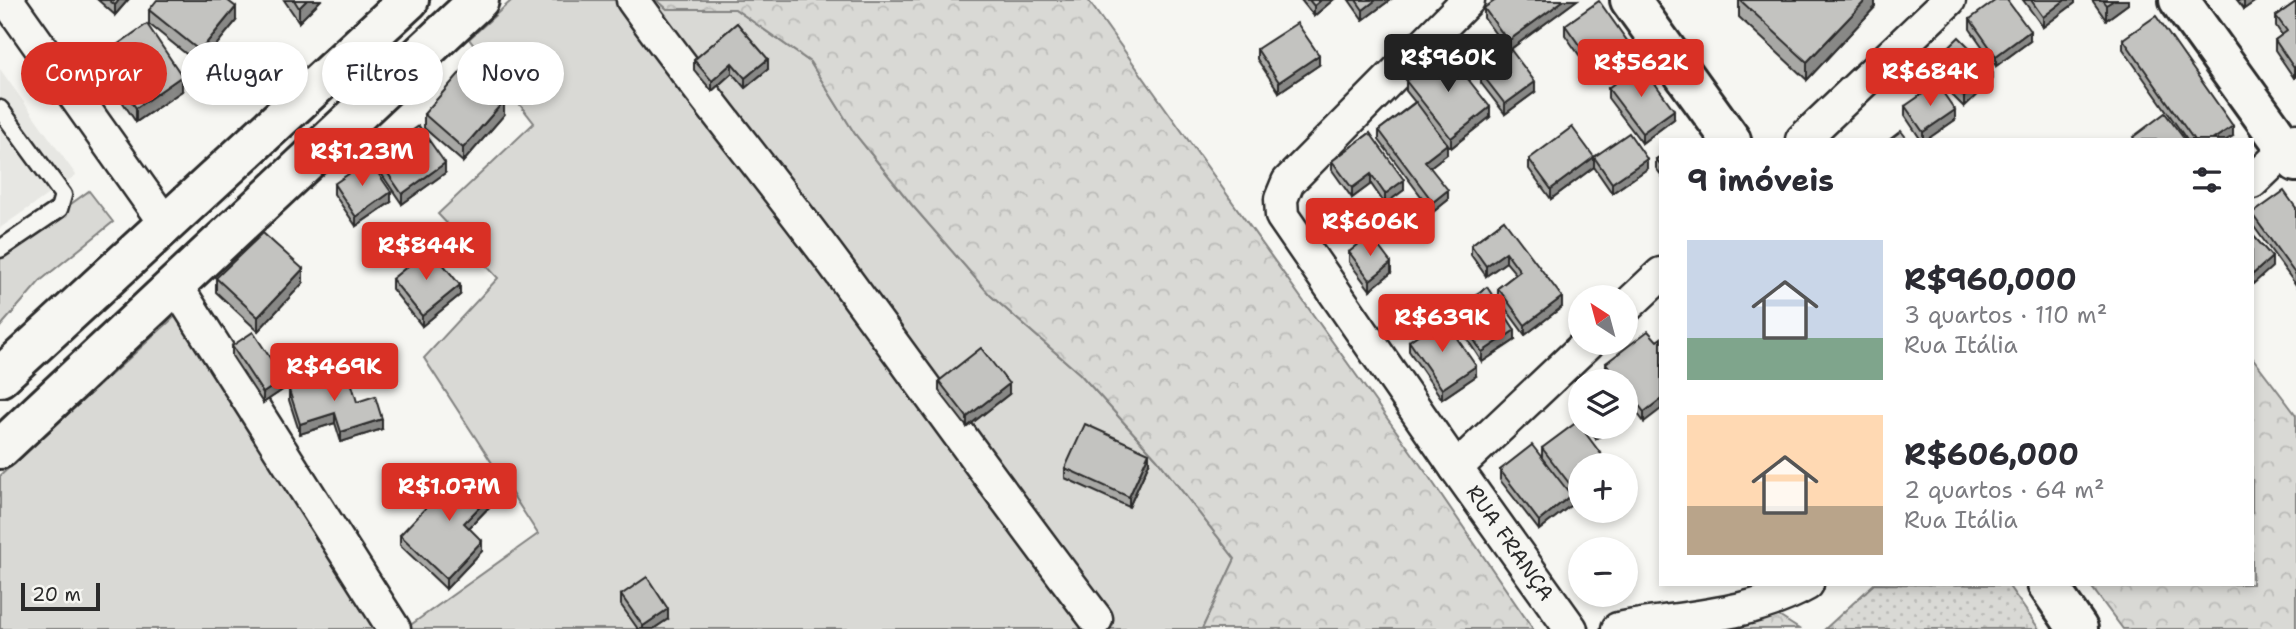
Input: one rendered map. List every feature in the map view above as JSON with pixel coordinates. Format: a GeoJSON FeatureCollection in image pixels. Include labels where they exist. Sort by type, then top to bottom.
{"type":"FeatureCollection","features":[{"type":"Feature","properties":{"kind":"main road"},"geometry":{"type":"LineString","coordinates":[[91,364],[70,366],[61,361],[54,355],[54,336],[165,223],[409,0]]}},
{"type":"Feature","properties":{"kind":"main road"},"geometry":{"type":"LineString","coordinates":[[0,449],[479,0]]}},
{"type":"Feature","properties":{"kind":"main road"},"geometry":{"type":"LineString","coordinates":[[1630,0],[1730,138]]}},
{"type":"Feature","properties":{"kind":"main road"},"geometry":{"type":"LineString","coordinates":[[2179,0],[2293,151]]}},
{"type":"Feature","properties":{"kind":"main road"},"geometry":{"type":"LineString","coordinates":[[187,273],[249,209],[265,187],[266,176],[256,157],[248,155],[237,159]]}},
{"type":"Feature","properties":{"kind":"main road"},"geometry":{"type":"LineString","coordinates":[[0,377],[116,272]]}},
{"type":"Feature","properties":{"kind":"main road"},"geometry":{"type":"LineString","coordinates":[[2048,586],[2078,629]]}},
{"type":"Feature","properties":{"kind":"street"},"geometry":{"type":"LineString","coordinates":[[7,0],[165,223]]}},
{"type":"Feature","properties":{"kind":"street"},"geometry":{"type":"LineString","coordinates":[[634,0],[699,92],[834,264],[971,455],[1096,619]]}},
{"type":"Feature","properties":{"kind":"street"},"geometry":{"type":"LineString","coordinates":[[1456,468],[1282,216],[1281,199],[1288,182],[1468,0]]}},
{"type":"Feature","properties":{"kind":"street"},"geometry":{"type":"LineString","coordinates":[[1804,138],[1949,0]]}},
{"type":"Feature","properties":{"kind":"street"},"geometry":{"type":"LineString","coordinates":[[2254,180],[2293,151]]}},
{"type":"Feature","properties":{"kind":"street"},"geometry":{"type":"LineString","coordinates":[[187,273],[394,629]]}},
{"type":"Feature","properties":{"kind":"street"},"geometry":{"type":"LineString","coordinates":[[1638,296],[1659,276]]}},
{"type":"Feature","properties":{"kind":"street","name":"RUA FRANÇA"},"geometry":{"type":"LineString","coordinates":[[1571,629],[1456,468],[1575,355]]}},
{"type":"Feature","properties":{"kind":"street"},"geometry":{"type":"LineString","coordinates":[[1618,629],[1675,618],[1738,612],[1780,599],[1803,586]]}},
{"type":"Feature","properties":{"kind":"lane"},"geometry":{"type":"LineString","coordinates":[[0,109],[63,195],[58,209],[0,249]]}},
{"type":"Feature","properties":{"kind":"shaded area"},"geometry":{"type":"Polygon","coordinates":[[[0,69],[21,98],[21,105],[26,105],[76,175],[0,228],[0,69]]]}},
{"type":"Feature","properties":{"kind":"green space"},"geometry":{"type":"Polygon","coordinates":[[[512,0],[657,0],[667,9],[735,9],[810,62],[855,134],[912,205],[990,295],[1080,374],[1157,459],[1235,559],[1202,629],[405,629],[538,534],[424,358],[498,278],[438,214],[534,123],[520,105],[564,105],[564,42],[471,42],[469,39],[512,0]]]}},
{"type":"Feature","properties":{"kind":"green space"},"geometry":{"type":"Polygon","coordinates":[[[657,0],[1088,0],[1427,474],[1533,629],[1202,629],[1235,559],[1157,459],[1080,374],[990,295],[855,134],[810,62],[735,9],[667,9],[657,0]]]}},
{"type":"Feature","properties":{"kind":"green space"},"geometry":{"type":"Polygon","coordinates":[[[89,191],[113,222],[40,281],[0,327],[0,255],[89,191]]]}},
{"type":"Feature","properties":{"kind":"green space"},"geometry":{"type":"Polygon","coordinates":[[[181,311],[388,629],[0,629],[0,476],[181,311]]]}},
{"type":"Feature","properties":{"kind":"green space"},"geometry":{"type":"Polygon","coordinates":[[[2254,360],[2296,415],[2296,629],[2123,629],[2091,586],[2254,586],[2254,360]]]}},
{"type":"Feature","properties":{"kind":"green space"},"geometry":{"type":"Polygon","coordinates":[[[1872,586],[2009,586],[2039,629],[1825,629],[1872,586]]]}},
{"type":"Feature","properties":{"kind":"green space"},"geometry":{"type":"Polygon","coordinates":[[[1774,613],[1799,629],[1704,629],[1774,613]]]}},
{"type":"Feature","properties":{"kind":"building"},"geometry":{"type":"Polygon","coordinates":[[[157,0],[227,0],[236,7],[207,42],[189,42],[149,10],[157,0]]]}},
{"type":"Feature","properties":{"kind":"building"},"geometry":{"type":"Polygon","coordinates":[[[294,0],[307,0],[299,8],[294,0]]]}},
{"type":"Feature","properties":{"kind":"building"},"geometry":{"type":"Polygon","coordinates":[[[1309,0],[1321,0],[1314,6],[1309,0]]]}},
{"type":"Feature","properties":{"kind":"building"},"geometry":{"type":"Polygon","coordinates":[[[1356,0],[1376,0],[1363,10],[1356,0]]]}},
{"type":"Feature","properties":{"kind":"building"},"geometry":{"type":"Polygon","coordinates":[[[1496,0],[1564,0],[1508,41],[1484,8],[1496,0]]]}},
{"type":"Feature","properties":{"kind":"building"},"geometry":{"type":"Polygon","coordinates":[[[1740,0],[1866,0],[1807,62],[1740,0]]]}},
{"type":"Feature","properties":{"kind":"building"},"geometry":{"type":"Polygon","coordinates":[[[1996,0],[2007,0],[2030,31],[1996,56],[1970,19],[1996,0]]]}},
{"type":"Feature","properties":{"kind":"building"},"geometry":{"type":"Polygon","coordinates":[[[2031,0],[2065,0],[2043,17],[2031,0]]]}},
{"type":"Feature","properties":{"kind":"building"},"geometry":{"type":"Polygon","coordinates":[[[1599,1],[1628,42],[1594,66],[1565,25],[1599,1]]]}},
{"type":"Feature","properties":{"kind":"building"},"geometry":{"type":"Polygon","coordinates":[[[2296,2],[2294,68],[2275,40],[2287,31],[2276,16],[2296,2]]]}},
{"type":"Feature","properties":{"kind":"building"},"geometry":{"type":"Polygon","coordinates":[[[2156,16],[2233,126],[2215,138],[2193,138],[2123,39],[2156,16]]]}},
{"type":"Feature","properties":{"kind":"building"},"geometry":{"type":"Polygon","coordinates":[[[737,23],[768,59],[745,78],[732,63],[712,81],[694,60],[737,23]]]}},
{"type":"Feature","properties":{"kind":"building"},"geometry":{"type":"Polygon","coordinates":[[[1297,23],[1319,55],[1279,82],[1257,49],[1297,23]]]}},
{"type":"Feature","properties":{"kind":"building"},"geometry":{"type":"Polygon","coordinates":[[[147,24],[159,42],[121,42],[147,24]]]}},
{"type":"Feature","properties":{"kind":"building"},"geometry":{"type":"Polygon","coordinates":[[[1959,37],[1992,70],[1964,97],[1931,64],[1959,37]]]}},
{"type":"Feature","properties":{"kind":"building"},"geometry":{"type":"Polygon","coordinates":[[[1445,50],[1490,107],[1451,138],[1406,81],[1445,50]]]}},
{"type":"Feature","properties":{"kind":"building"},"geometry":{"type":"Polygon","coordinates":[[[1511,50],[1535,82],[1505,104],[1481,73],[1511,50]]]}},
{"type":"Feature","properties":{"kind":"building"},"geometry":{"type":"Polygon","coordinates":[[[167,54],[181,75],[167,86],[167,54]]]}},
{"type":"Feature","properties":{"kind":"building"},"geometry":{"type":"Polygon","coordinates":[[[1641,64],[1674,110],[1642,133],[1608,88],[1641,64]]]}},
{"type":"Feature","properties":{"kind":"building"},"geometry":{"type":"Polygon","coordinates":[[[457,76],[457,105],[501,105],[463,148],[424,114],[432,105],[443,105],[443,92],[457,76]]]}},
{"type":"Feature","properties":{"kind":"building"},"geometry":{"type":"Polygon","coordinates":[[[1937,84],[1955,110],[1923,132],[1905,106],[1937,84]]]}},
{"type":"Feature","properties":{"kind":"building"},"geometry":{"type":"Polygon","coordinates":[[[1416,102],[1447,144],[1425,161],[1448,190],[1433,202],[1379,130],[1416,102]]]}},
{"type":"Feature","properties":{"kind":"building"},"geometry":{"type":"Polygon","coordinates":[[[2165,113],[2184,138],[2134,138],[2165,113]]]}},
{"type":"Feature","properties":{"kind":"building"},"geometry":{"type":"Polygon","coordinates":[[[419,126],[445,163],[402,194],[376,156],[419,126]]]}},
{"type":"Feature","properties":{"kind":"building"},"geometry":{"type":"Polygon","coordinates":[[[1572,127],[1594,157],[1551,189],[1529,159],[1572,127]]]}},
{"type":"Feature","properties":{"kind":"building"},"geometry":{"type":"Polygon","coordinates":[[[1901,131],[1906,138],[1892,138],[1901,131]]]}},
{"type":"Feature","properties":{"kind":"building"},"geometry":{"type":"Polygon","coordinates":[[[1370,133],[1404,180],[1385,194],[1371,174],[1352,188],[1332,161],[1370,133]]]}},
{"type":"Feature","properties":{"kind":"building"},"geometry":{"type":"Polygon","coordinates":[[[1629,133],[1647,159],[1612,183],[1594,157],[1629,133]]]}},
{"type":"Feature","properties":{"kind":"building"},"geometry":{"type":"Polygon","coordinates":[[[369,160],[391,192],[356,217],[334,184],[369,160]]]}},
{"type":"Feature","properties":{"kind":"building"},"geometry":{"type":"Polygon","coordinates":[[[2284,191],[2296,208],[2296,275],[2254,217],[2254,213],[2284,191]]]}},
{"type":"Feature","properties":{"kind":"building"},"geometry":{"type":"Polygon","coordinates":[[[1504,220],[1562,297],[1525,325],[1498,288],[1520,271],[1506,252],[1486,266],[1471,245],[1504,220]]]}},
{"type":"Feature","properties":{"kind":"building"},"geometry":{"type":"Polygon","coordinates":[[[263,233],[303,269],[258,317],[216,278],[263,233]]]}},
{"type":"Feature","properties":{"kind":"building"},"geometry":{"type":"Polygon","coordinates":[[[1370,235],[1391,263],[1370,280],[1349,252],[1370,235]]]}},
{"type":"Feature","properties":{"kind":"building"},"geometry":{"type":"Polygon","coordinates":[[[2254,236],[2272,257],[2254,273],[2254,236]]]}},
{"type":"Feature","properties":{"kind":"building"},"geometry":{"type":"Polygon","coordinates":[[[430,248],[460,285],[422,316],[392,279],[430,248]]]}},
{"type":"Feature","properties":{"kind":"building"},"geometry":{"type":"Polygon","coordinates":[[[1487,287],[1515,330],[1482,352],[1454,309],[1487,287]]]}},
{"type":"Feature","properties":{"kind":"building"},"geometry":{"type":"Polygon","coordinates":[[[1443,318],[1476,366],[1442,389],[1409,341],[1443,318]]]}},
{"type":"Feature","properties":{"kind":"building"},"geometry":{"type":"Polygon","coordinates":[[[1648,331],[1657,341],[1659,340],[1659,401],[1644,412],[1638,404],[1638,369],[1610,369],[1606,363],[1616,355],[1638,355],[1638,339],[1648,331]]]}},
{"type":"Feature","properties":{"kind":"building"},"geometry":{"type":"Polygon","coordinates":[[[253,332],[284,379],[263,393],[232,346],[253,332]]]}},
{"type":"Feature","properties":{"kind":"building"},"geometry":{"type":"Polygon","coordinates":[[[981,348],[1009,384],[967,417],[939,381],[981,348]]]}},
{"type":"Feature","properties":{"kind":"building"},"geometry":{"type":"Polygon","coordinates":[[[348,371],[357,402],[375,396],[382,419],[341,432],[335,413],[300,424],[289,390],[348,371]]]}},
{"type":"Feature","properties":{"kind":"building"},"geometry":{"type":"Polygon","coordinates":[[[1085,424],[1149,453],[1129,497],[1065,468],[1085,424]]]}},
{"type":"Feature","properties":{"kind":"building"},"geometry":{"type":"Polygon","coordinates":[[[1568,429],[1568,439],[1590,439],[1600,453],[1568,453],[1568,482],[1542,448],[1568,429]]]}},
{"type":"Feature","properties":{"kind":"building"},"geometry":{"type":"Polygon","coordinates":[[[1532,445],[1568,491],[1568,497],[1539,521],[1500,470],[1532,445]]]}},
{"type":"Feature","properties":{"kind":"building"},"geometry":{"type":"Polygon","coordinates":[[[466,465],[494,492],[464,523],[482,541],[446,579],[400,535],[466,465]]]}},
{"type":"Feature","properties":{"kind":"building"},"geometry":{"type":"Polygon","coordinates":[[[647,577],[668,609],[643,626],[621,595],[647,577]]]}}]}
